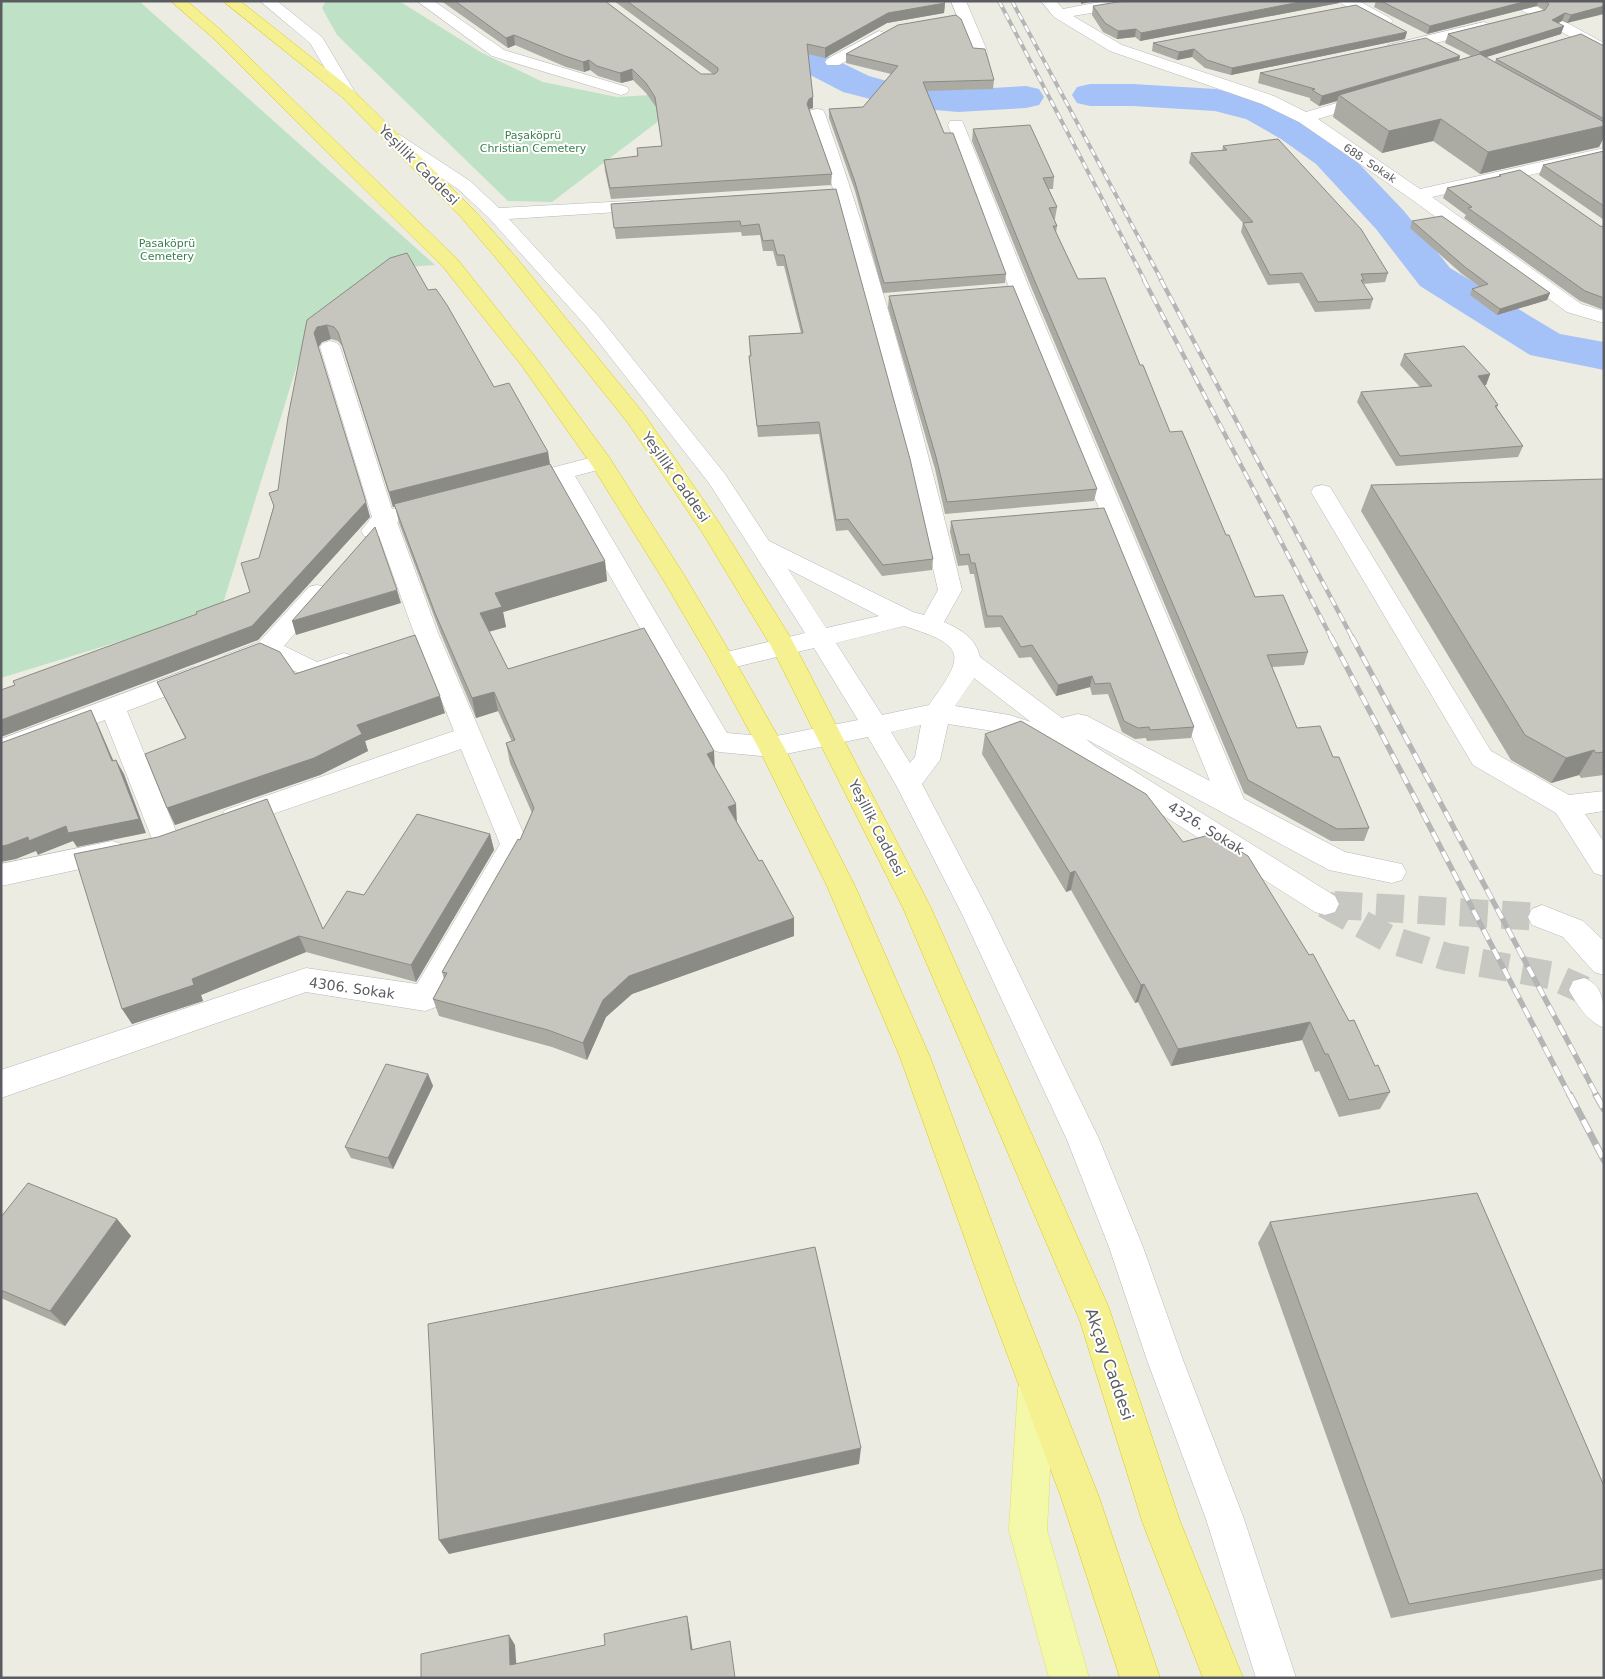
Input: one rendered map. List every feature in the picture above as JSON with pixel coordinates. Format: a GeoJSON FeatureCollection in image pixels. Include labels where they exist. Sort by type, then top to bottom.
{"type":"FeatureCollection","features":[{"type":"Feature","properties":{"kind":"highway"},"geometry":{"type":"LineString","coordinates":[[178,1],[246,62],[451,264],[529,362],[601,462],[676,580],[723,661],[771,747],[841,886],[915,1057],[1002,1295],[1080,1497],[1140,1678]]}},
{"type":"Feature","properties":{"kind":"highway","name":"Yeşillik Caddesi"},"geometry":{"type":"LineString","coordinates":[[230,1],[348,94],[467,213],[508,260],[636,419],[712,529],[783,646],[830,734],[917,908],[982,1056]]}},
{"type":"Feature","properties":{"kind":"highway","name":"Akçay Caddesi"},"geometry":{"type":"LineString","coordinates":[[982,1056],[1097,1320],[1161,1521],[1223,1678]]}},
{"type":"Feature","properties":{"kind":"main road"},"geometry":{"type":"LineString","coordinates":[[1036,1382],[1028,1530],[1069,1678]]}},
{"type":"Feature","properties":{"kind":"street"},"geometry":{"type":"LineString","coordinates":[[267,1],[316,40],[348,94]]}},
{"type":"Feature","properties":{"kind":"street"},"geometry":{"type":"LineString","coordinates":[[288,17],[294,1]]}},
{"type":"Feature","properties":{"kind":"street"},"geometry":{"type":"LineString","coordinates":[[424,1],[498,53],[621,90]]}},
{"type":"Feature","properties":{"kind":"street","name":"688. Sokak"},"geometry":{"type":"LineString","coordinates":[[1048,1],[1059,14],[1120,49],[1268,100],[1305,118],[1417,195],[1574,308],[1604,317]]}},
{"type":"Feature","properties":{"kind":"street"},"geometry":{"type":"LineString","coordinates":[[1059,14],[1132,1]]}},
{"type":"Feature","properties":{"kind":"street"},"geometry":{"type":"LineString","coordinates":[[1346,6],[1374,1]]}},
{"type":"Feature","properties":{"kind":"street"},"geometry":{"type":"LineString","coordinates":[[1515,1],[1604,50]]}},
{"type":"Feature","properties":{"kind":"street"},"geometry":{"type":"LineString","coordinates":[[1346,6],[1426,41],[1450,54]]}},
{"type":"Feature","properties":{"kind":"street"},"geometry":{"type":"LineString","coordinates":[[945,19],[960,9],[980,53]]}},
{"type":"Feature","properties":{"kind":"street"},"geometry":{"type":"LineString","coordinates":[[1519,18],[1537,13]]}},
{"type":"Feature","properties":{"kind":"street"},"geometry":{"type":"LineString","coordinates":[[1377,51],[1426,41],[1500,22]]}},
{"type":"Feature","properties":{"kind":"street"},"geometry":{"type":"LineString","coordinates":[[833,62],[893,28]]}},
{"type":"Feature","properties":{"kind":"street"},"geometry":{"type":"LineString","coordinates":[[1560,42],[1579,36]]}},
{"type":"Feature","properties":{"kind":"street"},"geometry":{"type":"LineString","coordinates":[[1120,49],[1153,45]]}},
{"type":"Feature","properties":{"kind":"street"},"geometry":{"type":"LineString","coordinates":[[1222,84],[1251,78]]}},
{"type":"Feature","properties":{"kind":"street"},"geometry":{"type":"LineString","coordinates":[[1305,118],[1380,96]]}},
{"type":"Feature","properties":{"kind":"street"},"geometry":{"type":"LineString","coordinates":[[817,114],[834,193],[884,300],[922,470],[945,523],[950,590],[930,626]]}},
{"type":"Feature","properties":{"kind":"street"},"geometry":{"type":"LineString","coordinates":[[956,125],[1010,290],[1101,510],[1234,807]]}},
{"type":"Feature","properties":{"kind":"street"},"geometry":{"type":"LineString","coordinates":[[394,138],[464,185],[495,214],[593,322],[717,479],[853,688],[908,783],[976,914],[1083,1140],[1126,1247],[1165,1360],[1225,1519],[1276,1678]]}},
{"type":"Feature","properties":{"kind":"street"},"geometry":{"type":"LineString","coordinates":[[1417,195],[1520,172],[1602,144]]}},
{"type":"Feature","properties":{"kind":"street"},"geometry":{"type":"LineString","coordinates":[[1520,172],[1535,183]]}},
{"type":"Feature","properties":{"kind":"street"},"geometry":{"type":"LineString","coordinates":[[495,214],[667,204]]}},
{"type":"Feature","properties":{"kind":"street"},"geometry":{"type":"LineString","coordinates":[[1,875],[149,844],[202,828],[469,736],[417,636],[384,518],[330,347]]}},
{"type":"Feature","properties":{"kind":"street"},"geometry":{"type":"LineString","coordinates":[[496,489],[601,462]]}},
{"type":"Feature","properties":{"kind":"street"},"geometry":{"type":"LineString","coordinates":[[562,472],[719,742],[771,747],[937,713],[1009,724],[1085,753]]}},
{"type":"Feature","properties":{"kind":"street"},"geometry":{"type":"LineString","coordinates":[[1322,492],[1482,758],[1566,806],[1604,865]]}},
{"type":"Feature","properties":{"kind":"street"},"geometry":{"type":"LineString","coordinates":[[358,547],[384,518],[449,502]]}},
{"type":"Feature","properties":{"kind":"street"},"geometry":{"type":"LineString","coordinates":[[760,546],[904,618],[930,626],[952,637],[965,648],[968,661],[961,679],[937,713],[927,760],[908,783]]}},
{"type":"Feature","properties":{"kind":"street"},"geometry":{"type":"LineString","coordinates":[[1,748],[268,648],[332,576]]}},
{"type":"Feature","properties":{"kind":"street"},"geometry":{"type":"LineString","coordinates":[[723,661],[904,618]]}},
{"type":"Feature","properties":{"kind":"street"},"geometry":{"type":"LineString","coordinates":[[268,648],[316,672],[362,656]]}},
{"type":"Feature","properties":{"kind":"street"},"geometry":{"type":"LineString","coordinates":[[968,661],[1058,728],[1085,753]]}},
{"type":"Feature","properties":{"kind":"street"},"geometry":{"type":"LineString","coordinates":[[113,707],[149,844]]}},
{"type":"Feature","properties":{"kind":"street"},"geometry":{"type":"LineString","coordinates":[[1058,728],[1078,723],[1339,862],[1392,872]]}},
{"type":"Feature","properties":{"kind":"street","name":"4306. Sokak"},"geometry":{"type":"LineString","coordinates":[[1,1084],[306,980],[425,998],[514,844],[469,736]]}},
{"type":"Feature","properties":{"kind":"street","name":"4326. Sokak"},"geometry":{"type":"LineString","coordinates":[[1085,753],[1325,904]]}},
{"type":"Feature","properties":{"kind":"street"},"geometry":{"type":"LineString","coordinates":[[1566,806],[1604,801]]}},
{"type":"Feature","properties":{"kind":"street"},"geometry":{"type":"LineString","coordinates":[[1542,917],[1573,929],[1604,963]]}},
{"type":"Feature","properties":{"kind":"street"},"geometry":{"type":"LineString","coordinates":[[1584,990],[1604,1015]]}},
{"type":"Feature","properties":{"kind":"green space","name":"Pasaköprü Cemetery"},"geometry":{"type":"Polygon","coordinates":[[[1,1],[139,1],[435,265],[391,268],[304,343],[221,610],[1,678],[1,1]]]}},
{"type":"Feature","properties":{"kind":"green space","name":"Paşaköprü Christian Cemetery"},"geometry":{"type":"Polygon","coordinates":[[[326,1],[399,1],[482,53],[543,82],[617,97],[650,95],[685,101],[552,202],[508,201],[337,35],[322,8],[326,1]]]}},
{"type":"Feature","properties":{"kind":"building"},"geometry":{"type":"Polygon","coordinates":[[[455,1],[605,1],[701,74],[715,74],[718,68],[627,1],[943,1],[945,3],[888,13],[825,48],[807,44],[813,97],[809,99],[807,104],[832,174],[610,188],[604,160],[638,156],[637,148],[662,146],[655,97],[646,83],[632,69],[620,73],[597,66],[589,60],[583,62],[565,56],[514,35],[506,38],[455,1]]]}},
{"type":"Feature","properties":{"kind":"building"},"geometry":{"type":"Polygon","coordinates":[[[1124,1],[1305,1],[1141,33],[1136,29],[1118,31],[1105,23],[1093,6],[1124,1]]]}},
{"type":"Feature","properties":{"kind":"building"},"geometry":{"type":"Polygon","coordinates":[[[1381,1],[1527,1],[1430,26],[1381,1]]]}},
{"type":"Feature","properties":{"kind":"building"},"geometry":{"type":"Polygon","coordinates":[[[1545,1],[1604,1],[1604,6],[1571,15],[1565,13],[1552,20],[1564,26],[1480,52],[1448,34],[1545,10],[1549,4],[1545,1]]]}},
{"type":"Feature","properties":{"kind":"building"},"geometry":{"type":"Polygon","coordinates":[[[1356,5],[1407,32],[1232,68],[1207,60],[1194,49],[1179,52],[1153,43],[1356,5]]]}},
{"type":"Feature","properties":{"kind":"building"},"geometry":{"type":"Polygon","coordinates":[[[956,15],[961,19],[973,48],[985,49],[994,80],[923,82],[944,133],[953,133],[1006,274],[884,283],[855,182],[829,109],[863,107],[898,66],[846,54],[898,25],[956,15]]]}},
{"type":"Feature","properties":{"kind":"building"},"geometry":{"type":"Polygon","coordinates":[[[1581,34],[1604,46],[1604,119],[1496,59],[1581,34]]]}},
{"type":"Feature","properties":{"kind":"building"},"geometry":{"type":"Polygon","coordinates":[[[1426,38],[1460,56],[1322,96],[1312,90],[1315,89],[1260,73],[1426,38]]]}},
{"type":"Feature","properties":{"kind":"building"},"geometry":{"type":"Polygon","coordinates":[[[1480,54],[1604,122],[1604,126],[1488,152],[1441,119],[1389,131],[1339,95],[1480,54]]]}},
{"type":"Feature","properties":{"kind":"building"},"geometry":{"type":"Polygon","coordinates":[[[1030,125],[1054,177],[1043,178],[1057,207],[1049,208],[1057,226],[1053,226],[1078,279],[1105,278],[1140,365],[1143,365],[1170,432],[1182,431],[1226,535],[1229,535],[1255,597],[1283,595],[1308,652],[1267,655],[1297,728],[1320,726],[1333,757],[1339,757],[1369,828],[1337,829],[1248,780],[1033,277],[973,129],[1030,125]]]}},
{"type":"Feature","properties":{"kind":"building"},"geometry":{"type":"Polygon","coordinates":[[[1278,139],[1361,229],[1388,273],[1361,274],[1364,280],[1361,280],[1373,299],[1318,302],[1302,273],[1270,275],[1243,223],[1253,222],[1191,153],[1227,150],[1223,146],[1278,139]]]}},
{"type":"Feature","properties":{"kind":"building"},"geometry":{"type":"Polygon","coordinates":[[[1604,151],[1604,206],[1543,165],[1604,151]]]}},
{"type":"Feature","properties":{"kind":"building"},"geometry":{"type":"Polygon","coordinates":[[[1520,170],[1604,227],[1604,298],[1585,291],[1468,208],[1472,207],[1447,188],[1520,170]]]}},
{"type":"Feature","properties":{"kind":"building"},"geometry":{"type":"Polygon","coordinates":[[[836,189],[910,459],[933,559],[883,565],[848,519],[836,520],[819,422],[757,426],[749,356],[751,356],[749,336],[803,333],[784,255],[777,255],[773,240],[763,241],[759,224],[741,226],[740,221],[614,228],[611,204],[836,189]]]}},
{"type":"Feature","properties":{"kind":"building"},"geometry":{"type":"Polygon","coordinates":[[[1442,216],[1550,293],[1500,309],[1472,289],[1488,284],[1465,267],[1412,221],[1442,216]]]}},
{"type":"Feature","properties":{"kind":"building"},"geometry":{"type":"Polygon","coordinates":[[[407,253],[428,290],[436,289],[447,305],[494,387],[509,383],[548,452],[389,492],[338,332],[334,327],[327,325],[317,327],[314,333],[366,502],[252,626],[1,720],[1,690],[15,685],[13,681],[197,614],[196,612],[250,592],[241,563],[259,558],[274,506],[269,493],[278,490],[288,417],[307,320],[390,258],[407,253]]]}},
{"type":"Feature","properties":{"kind":"building"},"geometry":{"type":"Polygon","coordinates":[[[1013,286],[1097,489],[947,502],[936,457],[889,296],[1013,286]]]}},
{"type":"Feature","properties":{"kind":"building"},"geometry":{"type":"Polygon","coordinates":[[[1464,346],[1490,374],[1478,376],[1498,405],[1495,406],[1523,446],[1400,456],[1361,392],[1432,386],[1404,354],[1464,346]]]}},
{"type":"Feature","properties":{"kind":"building"},"geometry":{"type":"Polygon","coordinates":[[[550,464],[605,561],[495,593],[502,607],[480,613],[508,669],[644,628],[714,751],[707,754],[736,804],[728,807],[759,861],[762,860],[794,918],[629,976],[603,1000],[583,1043],[548,1030],[433,999],[447,973],[442,972],[518,839],[520,840],[534,808],[506,743],[515,740],[494,692],[472,698],[435,613],[394,504],[550,464]]]}},
{"type":"Feature","properties":{"kind":"building"},"geometry":{"type":"Polygon","coordinates":[[[1604,479],[1604,752],[1596,753],[1594,750],[1566,758],[1525,735],[1371,485],[1604,479]]]}},
{"type":"Feature","properties":{"kind":"building"},"geometry":{"type":"Polygon","coordinates":[[[1104,508],[1194,727],[1150,730],[1149,727],[1138,728],[1124,721],[1110,683],[1095,684],[1092,676],[1058,685],[1032,645],[1021,647],[1002,616],[987,616],[975,563],[971,563],[969,554],[960,555],[951,521],[1104,508]]]}},
{"type":"Feature","properties":{"kind":"building"},"geometry":{"type":"Polygon","coordinates":[[[375,527],[397,590],[292,621],[375,527]]]}},
{"type":"Feature","properties":{"kind":"building"},"geometry":{"type":"Polygon","coordinates":[[[415,635],[440,696],[357,725],[362,734],[314,758],[167,808],[145,754],[186,738],[157,682],[260,643],[280,652],[295,674],[415,635]]]}},
{"type":"Feature","properties":{"kind":"building"},"geometry":{"type":"Polygon","coordinates":[[[91,710],[112,761],[116,760],[139,819],[68,833],[66,826],[29,841],[28,837],[1,846],[1,743],[91,710]]]}},
{"type":"Feature","properties":{"kind":"building"},"geometry":{"type":"Polygon","coordinates":[[[1021,721],[1146,794],[1183,842],[1213,834],[1248,856],[1309,955],[1313,954],[1349,1021],[1354,1020],[1375,1066],[1378,1065],[1390,1092],[1349,1100],[1328,1054],[1325,1054],[1310,1022],[1178,1049],[1144,984],[1141,985],[1075,871],[1070,873],[985,734],[1021,721]]]}},
{"type":"Feature","properties":{"kind":"building"},"geometry":{"type":"Polygon","coordinates":[[[267,799],[323,929],[347,891],[364,895],[417,814],[490,834],[411,965],[299,936],[192,979],[194,985],[122,1009],[74,854],[158,837],[267,799]]]}},
{"type":"Feature","properties":{"kind":"building"},"geometry":{"type":"Polygon","coordinates":[[[386,1064],[428,1074],[388,1158],[345,1147],[386,1064]]]}},
{"type":"Feature","properties":{"kind":"building"},"geometry":{"type":"Polygon","coordinates":[[[28,1183],[117,1219],[50,1311],[1,1290],[1,1217],[28,1183]]]}},
{"type":"Feature","properties":{"kind":"building"},"geometry":{"type":"Polygon","coordinates":[[[1477,1193],[1604,1486],[1604,1569],[1409,1604],[1270,1222],[1477,1193]]]}},
{"type":"Feature","properties":{"kind":"building"},"geometry":{"type":"Polygon","coordinates":[[[815,1247],[861,1448],[439,1540],[428,1324],[815,1247]]]}},
{"type":"Feature","properties":{"kind":"building"},"geometry":{"type":"Polygon","coordinates":[[[687,1616],[691,1650],[730,1641],[735,1678],[421,1678],[421,1654],[509,1635],[510,1665],[605,1645],[604,1634],[687,1616]]]}},
{"type":"Feature","properties":{"kind":"waterway"},"geometry":{"type":"LineString","coordinates":[[740,1],[748,16],[774,43],[856,84],[901,96],[958,101],[1026,97]]}},
{"type":"Feature","properties":{"kind":"waterway"},"geometry":{"type":"LineString","coordinates":[[1090,95],[1133,95],[1216,100],[1259,111],[1294,131],[1330,156],[1390,220],[1435,277],[1546,345],[1604,356]]}},
{"type":"Feature","properties":{"kind":"tunnel"},"geometry":{"type":"LineString","coordinates":[[1325,904],[1389,939],[1447,957],[1550,975],[1584,990]]}},
{"type":"Feature","properties":{"kind":"tunnel"},"geometry":{"type":"LineString","coordinates":[[1334,905],[1542,917]]}},
{"type":"Feature","properties":{"kind":"railway"},"geometry":{"type":"LineString","coordinates":[[999,1],[1145,281]]}},
{"type":"Feature","properties":{"kind":"railway"},"geometry":{"type":"LineString","coordinates":[[1012,1],[1162,281]]}},
{"type":"Feature","properties":{"kind":"railway"},"geometry":{"type":"LineString","coordinates":[[1144,280],[1332,639]]}},
{"type":"Feature","properties":{"kind":"railway"},"geometry":{"type":"LineString","coordinates":[[1161,280],[1353,639]]}},
{"type":"Feature","properties":{"kind":"railway"},"geometry":{"type":"LineString","coordinates":[[1331,637],[1570,1096]]}},
{"type":"Feature","properties":{"kind":"railway"},"geometry":{"type":"LineString","coordinates":[[1352,637],[1597,1096]]}},
{"type":"Feature","properties":{"kind":"railway"},"geometry":{"type":"LineString","coordinates":[[1570,1095],[1604,1160]]}},
{"type":"Feature","properties":{"kind":"railway"},"geometry":{"type":"LineString","coordinates":[[1596,1095],[1604,1109]]}}]}
